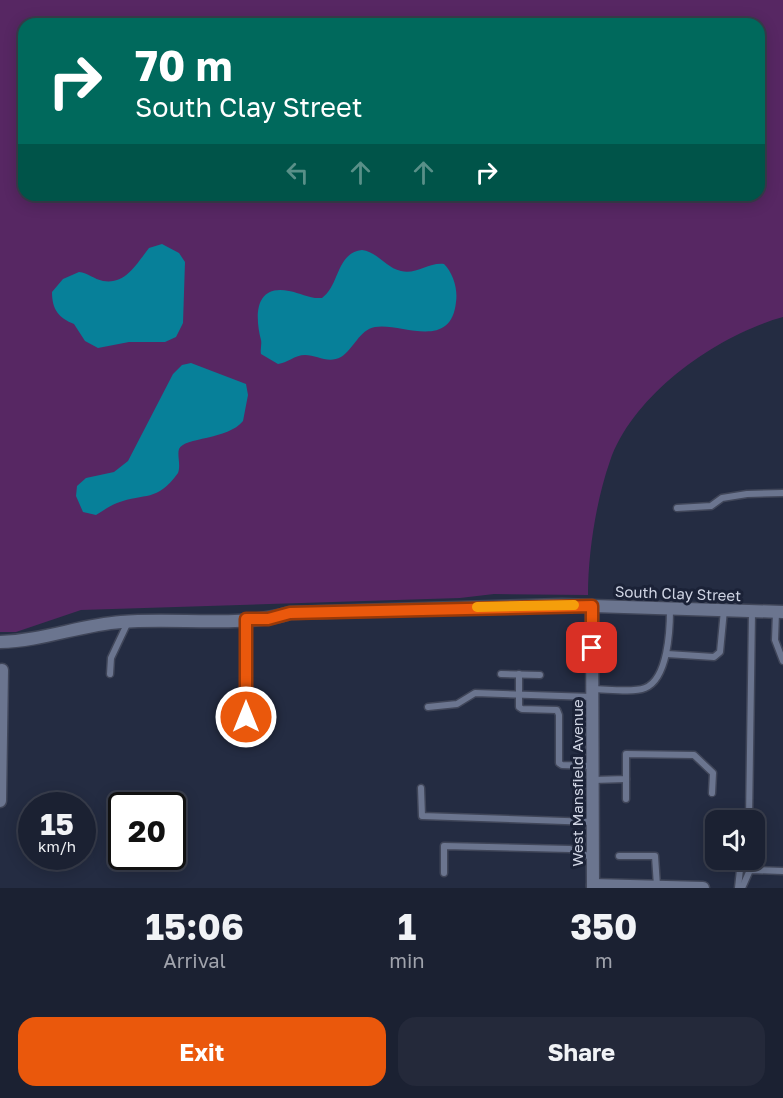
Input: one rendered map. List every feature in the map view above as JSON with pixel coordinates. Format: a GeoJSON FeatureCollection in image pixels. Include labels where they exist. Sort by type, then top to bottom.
{"type":"FeatureCollection","features":[{"type":"Feature","properties":{"kind":"street","name":"South Clay Street"},"geometry":{"type":"LineString","coordinates":[[0,642],[41,639],[85,626],[128,621],[268,619],[290,613],[592,606],[779,612]]}},
{"type":"Feature","properties":{"kind":"street","name":"West Mansfield Avenue"},"geometry":{"type":"LineString","coordinates":[[592,606],[593,887]]}},
{"type":"Feature","properties":{"kind":"street"},"geometry":{"type":"LineString","coordinates":[[0,801],[2,670]]}},
{"type":"Feature","properties":{"kind":"street"},"geometry":{"type":"LineString","coordinates":[[593,887],[703,888]]}},
{"type":"Feature","properties":{"kind":"lane"},"geometry":{"type":"LineString","coordinates":[[677,508],[711,506],[722,498],[747,494],[783,494]]}},
{"type":"Feature","properties":{"kind":"lane"},"geometry":{"type":"LineString","coordinates":[[428,707],[457,704],[474,693],[592,693],[644,689],[651,684],[667,654],[670,609]]}},
{"type":"Feature","properties":{"kind":"lane"},"geometry":{"type":"LineString","coordinates":[[667,654],[714,657],[720,652],[724,610]]}},
{"type":"Feature","properties":{"kind":"lane"},"geometry":{"type":"LineString","coordinates":[[749,810],[752,611]]}},
{"type":"Feature","properties":{"kind":"lane"},"geometry":{"type":"LineString","coordinates":[[779,612],[776,640],[783,662]]}},
{"type":"Feature","properties":{"kind":"lane"},"geometry":{"type":"LineString","coordinates":[[245,739],[246,619]]}},
{"type":"Feature","properties":{"kind":"lane"},"geometry":{"type":"LineString","coordinates":[[110,674],[111,658],[128,621]]}},
{"type":"Feature","properties":{"kind":"lane"},"geometry":{"type":"LineString","coordinates":[[501,674],[540,675]]}},
{"type":"Feature","properties":{"kind":"lane"},"geometry":{"type":"LineString","coordinates":[[519,674],[519,706],[522,709],[557,710],[559,714],[559,763],[593,766]]}},
{"type":"Feature","properties":{"kind":"lane"},"geometry":{"type":"LineString","coordinates":[[626,799],[626,754],[694,755],[713,773],[712,793]]}},
{"type":"Feature","properties":{"kind":"lane"},"geometry":{"type":"LineString","coordinates":[[593,780],[626,779]]}},
{"type":"Feature","properties":{"kind":"lane"},"geometry":{"type":"LineString","coordinates":[[421,788],[422,816],[593,822]]}},
{"type":"Feature","properties":{"kind":"lane"},"geometry":{"type":"LineString","coordinates":[[444,873],[444,846],[570,849],[593,858]]}},
{"type":"Feature","properties":{"kind":"lane"},"geometry":{"type":"LineString","coordinates":[[619,856],[655,856],[657,887]]}},
{"type":"Feature","properties":{"kind":"lane"},"geometry":{"type":"LineString","coordinates":[[740,888],[741,870]]}},
{"type":"Feature","properties":{"kind":"lane"},"geometry":{"type":"LineString","coordinates":[[740,888],[750,870],[783,871]]}},
{"type":"Feature","properties":{"kind":"shaded area"},"geometry":{"type":"Polygon","coordinates":[[[0,0],[783,0],[783,317],[731,338],[705,353],[657,391],[637,413],[621,436],[605,477],[594,527],[589,562],[588,595],[494,594],[460,598],[81,610],[16,632],[0,632],[0,0]]]}},
{"type":"Feature","properties":{"kind":"water"},"geometry":{"type":"Polygon","coordinates":[[[162,244],[179,253],[185,262],[183,323],[176,337],[165,342],[129,342],[98,348],[85,341],[74,324],[57,312],[53,304],[52,292],[63,279],[79,272],[103,281],[118,280],[130,272],[149,248],[162,244]]]}},
{"type":"Feature","properties":{"kind":"water"},"geometry":{"type":"Polygon","coordinates":[[[362,250],[368,251],[401,271],[407,272],[444,264],[452,277],[456,297],[452,317],[445,326],[435,331],[375,327],[365,332],[341,357],[332,360],[305,355],[278,364],[261,354],[258,313],[263,297],[269,292],[278,290],[322,298],[328,292],[347,257],[362,250]]]}},
{"type":"Feature","properties":{"kind":"water"},"geometry":{"type":"Polygon","coordinates":[[[191,363],[246,384],[248,395],[243,421],[227,432],[183,445],[179,449],[178,473],[157,493],[117,503],[96,515],[83,512],[76,496],[77,486],[86,478],[114,472],[128,461],[173,374],[182,365],[191,363]]]}},
{"type":"Feature","properties":{"kind":"slow traffic"},"geometry":{"type":"LineString","coordinates":[[477,607],[574,605]]}},
{"type":"Feature","properties":{"kind":"route"},"geometry":{"type":"LineString","coordinates":[[246,717],[246,619],[268,619],[290,613],[592,606],[592,648]]}}]}
